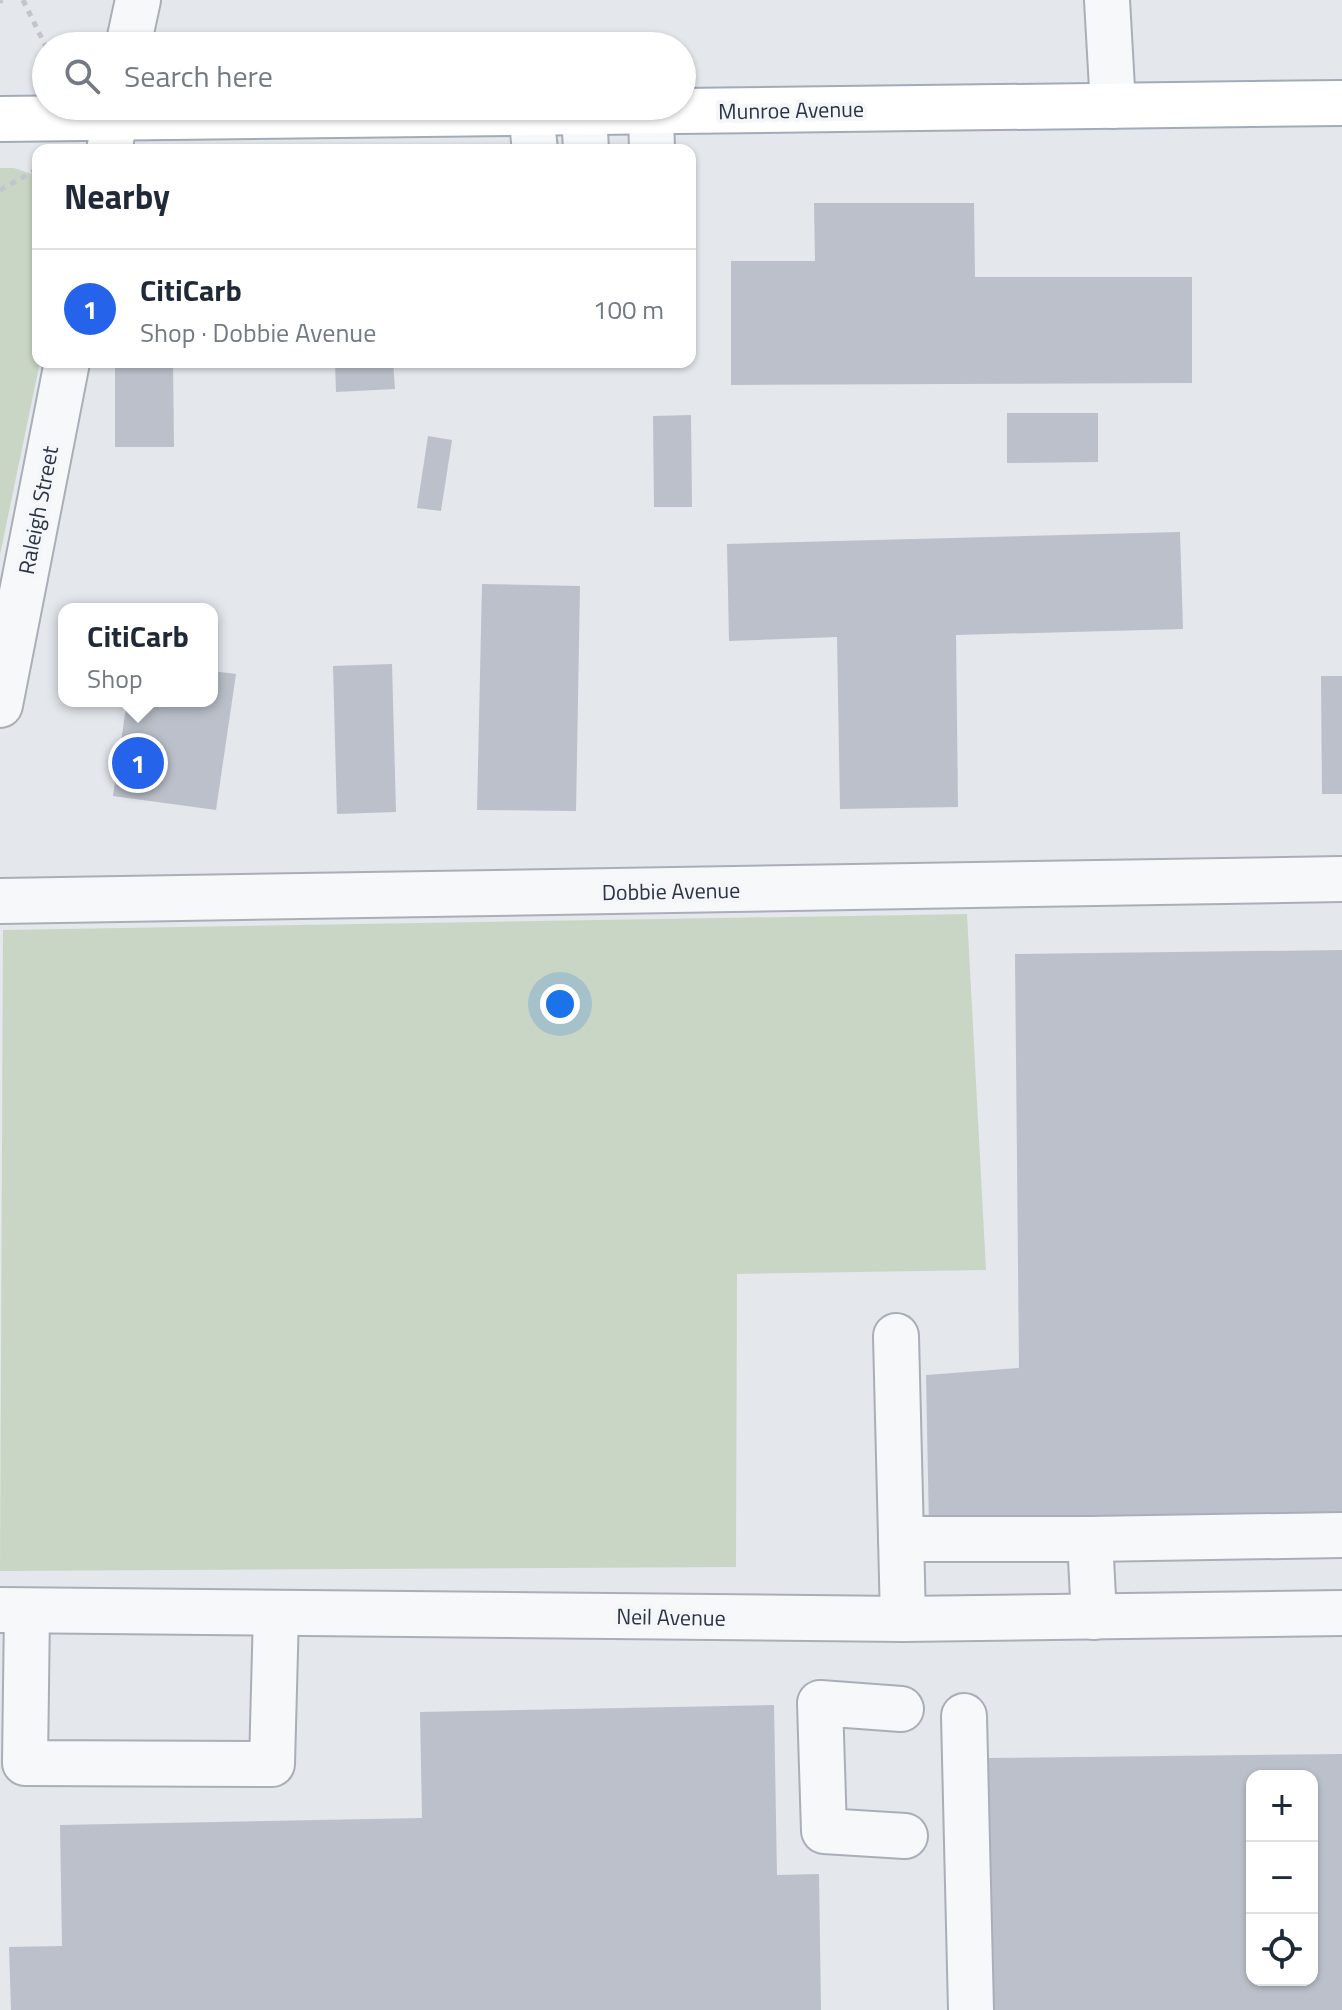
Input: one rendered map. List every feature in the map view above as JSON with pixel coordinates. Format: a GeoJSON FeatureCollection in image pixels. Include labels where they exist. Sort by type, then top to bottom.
{"type":"FeatureCollection","features":[{"type":"Feature","properties":{"kind":"main road","name":"Munroe Avenue"},"geometry":{"type":"LineString","coordinates":[[0,119],[114,125],[585,132],[1113,106],[1342,103]]}},
{"type":"Feature","properties":{"kind":"street"},"geometry":{"type":"LineString","coordinates":[[131,32],[138,0]]}},
{"type":"Feature","properties":{"kind":"street"},"geometry":{"type":"LineString","coordinates":[[1107,0],[1113,106]]}},
{"type":"Feature","properties":{"kind":"street","name":"Raleigh Street"},"geometry":{"type":"LineString","coordinates":[[0,705],[66,368]]}},
{"type":"Feature","properties":{"kind":"street","name":"Dobbie Avenue"},"geometry":{"type":"LineString","coordinates":[[0,901],[1342,879]]}},
{"type":"Feature","properties":{"kind":"street"},"geometry":{"type":"LineString","coordinates":[[896,1336],[903,1619]]}},
{"type":"Feature","properties":{"kind":"street"},"geometry":{"type":"LineString","coordinates":[[901,1539],[1342,1535]]}},
{"type":"Feature","properties":{"kind":"street"},"geometry":{"type":"LineString","coordinates":[[1090,1539],[1094,1617]]}},
{"type":"Feature","properties":{"kind":"street"},"geometry":{"type":"LineString","coordinates":[[14,1611],[25,1763],[272,1764],[276,1613]]}},
{"type":"Feature","properties":{"kind":"street","name":"Neil Avenue"},"geometry":{"type":"LineString","coordinates":[[14,1611],[903,1619],[1342,1613]]}},
{"type":"Feature","properties":{"kind":"street"},"geometry":{"type":"LineString","coordinates":[[901,1709],[820,1703],[824,1831],[905,1836]]}},
{"type":"Feature","properties":{"kind":"street"},"geometry":{"type":"LineString","coordinates":[[964,1716],[971,2010]]}},
{"type":"Feature","properties":{"kind":"path"},"geometry":{"type":"LineString","coordinates":[[23,0],[39,32]]}},
{"type":"Feature","properties":{"kind":"path"},"geometry":{"type":"LineString","coordinates":[[0,190],[32,172]]}},
{"type":"Feature","properties":{"kind":"green space"},"geometry":{"type":"Polygon","coordinates":[[[0,168],[14,168],[32,174],[32,368],[39,368],[0,555],[0,168]]]}},
{"type":"Feature","properties":{"kind":"green space"},"geometry":{"type":"Polygon","coordinates":[[[967,914],[986,1270],[737,1274],[736,1567],[0,1571],[3,930],[967,914]]]}},
{"type":"Feature","properties":{"kind":"building"},"geometry":{"type":"Polygon","coordinates":[[[814,203],[974,203],[975,277],[1192,277],[1192,383],[731,385],[731,261],[815,261],[814,203]]]}},
{"type":"Feature","properties":{"kind":"building"},"geometry":{"type":"Polygon","coordinates":[[[115,368],[173,368],[174,447],[115,447],[115,368]]]}},
{"type":"Feature","properties":{"kind":"building"},"geometry":{"type":"Polygon","coordinates":[[[335,368],[393,368],[395,389],[336,392],[335,368]]]}},
{"type":"Feature","properties":{"kind":"building"},"geometry":{"type":"Polygon","coordinates":[[[1007,413],[1098,413],[1098,462],[1007,463],[1007,413]]]}},
{"type":"Feature","properties":{"kind":"building"},"geometry":{"type":"Polygon","coordinates":[[[691,415],[692,507],[654,507],[653,416],[691,415]]]}},
{"type":"Feature","properties":{"kind":"building"},"geometry":{"type":"Polygon","coordinates":[[[428,436],[452,440],[441,511],[417,508],[428,436]]]}},
{"type":"Feature","properties":{"kind":"building"},"geometry":{"type":"Polygon","coordinates":[[[1180,532],[1183,629],[956,635],[958,807],[840,809],[837,637],[729,641],[727,544],[1180,532]]]}},
{"type":"Feature","properties":{"kind":"building"},"geometry":{"type":"Polygon","coordinates":[[[482,584],[580,586],[576,811],[477,810],[482,584]]]}},
{"type":"Feature","properties":{"kind":"building"},"geometry":{"type":"Polygon","coordinates":[[[392,664],[396,812],[337,814],[333,666],[392,664]]]}},
{"type":"Feature","properties":{"kind":"building"},"geometry":{"type":"Polygon","coordinates":[[[218,672],[236,674],[216,810],[113,796],[126,707],[218,707],[218,672]]]}},
{"type":"Feature","properties":{"kind":"building"},"geometry":{"type":"Polygon","coordinates":[[[1321,676],[1342,676],[1342,794],[1322,794],[1321,676]]]}},
{"type":"Feature","properties":{"kind":"building"},"geometry":{"type":"Polygon","coordinates":[[[1342,950],[1342,1520],[929,1528],[926,1375],[1019,1368],[1015,954],[1342,950]]]}},
{"type":"Feature","properties":{"kind":"building"},"geometry":{"type":"Polygon","coordinates":[[[774,1705],[777,1875],[819,1874],[821,2010],[11,2010],[9,1947],[62,1946],[60,1825],[422,1818],[420,1712],[774,1705]]]}},
{"type":"Feature","properties":{"kind":"building"},"geometry":{"type":"Polygon","coordinates":[[[1342,1754],[1342,2010],[988,2010],[987,1758],[1342,1754]]]}},
{"type":"Feature","properties":{"kind":"place","name":"CitiCarb"},"geometry":{"type":"Point","coordinates":[138,763]}}]}
